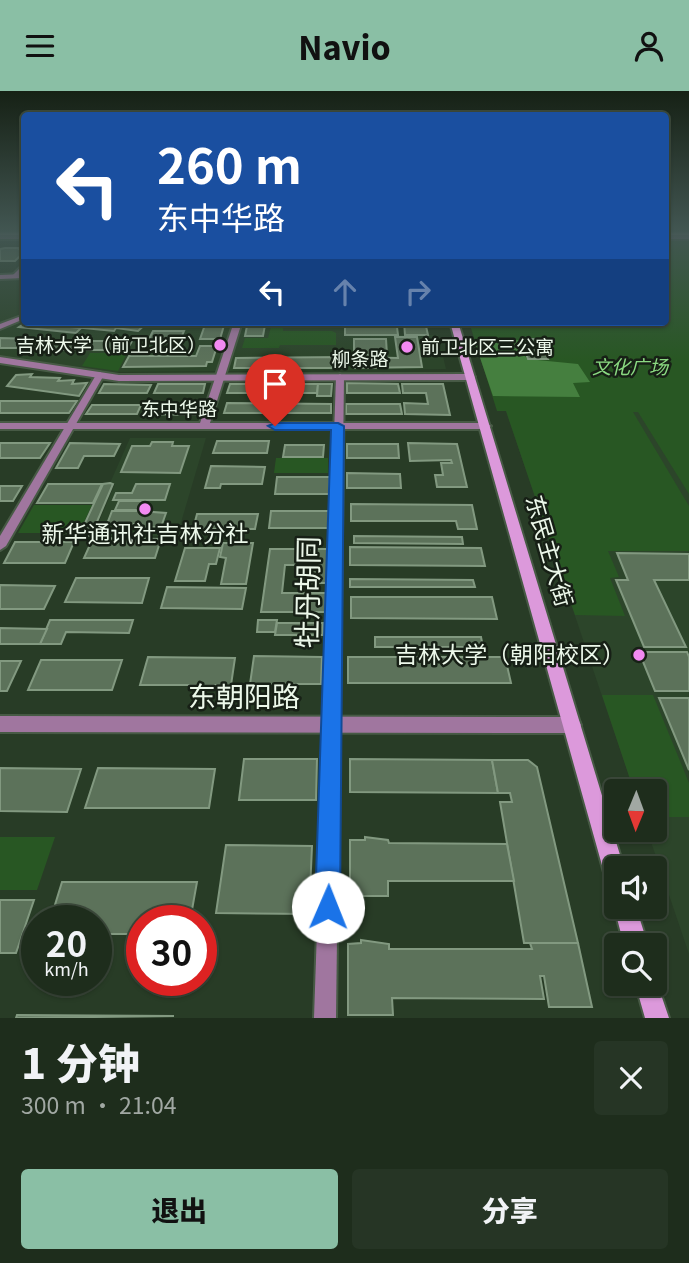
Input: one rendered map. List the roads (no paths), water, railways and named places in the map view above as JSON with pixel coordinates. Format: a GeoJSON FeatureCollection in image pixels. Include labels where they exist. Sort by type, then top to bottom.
{"type":"FeatureCollection","features":[{"type":"Feature","properties":{"kind":"main road","name":"东民主大街"},"geometry":{"type":"LineString","coordinates":[[455,326],[610,856]]}},
{"type":"Feature","properties":{"kind":"main road"},"geometry":{"type":"LineString","coordinates":[[651,996],[657,1018]]}},
{"type":"Feature","properties":{"kind":"street"},"geometry":{"type":"LineString","coordinates":[[0,277],[21,276]]}},
{"type":"Feature","properties":{"kind":"street"},"geometry":{"type":"LineString","coordinates":[[0,327],[21,318]]}},
{"type":"Feature","properties":{"kind":"street"},"geometry":{"type":"LineString","coordinates":[[204,426],[237,326]]}},
{"type":"Feature","properties":{"kind":"street","name":"柳条路"},"geometry":{"type":"LineString","coordinates":[[0,360],[100,375],[470,377]]}},
{"type":"Feature","properties":{"kind":"street"},"geometry":{"type":"LineString","coordinates":[[1,542],[100,375]]}},
{"type":"Feature","properties":{"kind":"street","name":"牡丹胡同"},"geometry":{"type":"LineString","coordinates":[[325,1018],[340,377]]}},
{"type":"Feature","properties":{"kind":"street","name":"东中华路"},"geometry":{"type":"LineString","coordinates":[[0,426],[485,426]]}},
{"type":"Feature","properties":{"kind":"street","name":"东朝阳路"},"geometry":{"type":"LineString","coordinates":[[0,724],[572,725]]}},
{"type":"Feature","properties":{"kind":"place","name":"吉林大学（前卫北区）"},"geometry":{"type":"Point","coordinates":[220,345]}},
{"type":"Feature","properties":{"kind":"place","name":"前卫北区三公寓"},"geometry":{"type":"Point","coordinates":[407,347]}},
{"type":"Feature","properties":{"kind":"place","name":"新华通讯社吉林分社"},"geometry":{"type":"Point","coordinates":[145,509]}},
{"type":"Feature","properties":{"kind":"place","name":"吉林大学（朝阳校区）"},"geometry":{"type":"Point","coordinates":[639,655]}},
{"type":"Feature","properties":{"kind":"park label","name":"文化广场"},"geometry":{"type":"Point","coordinates":[630,367]}}]}
